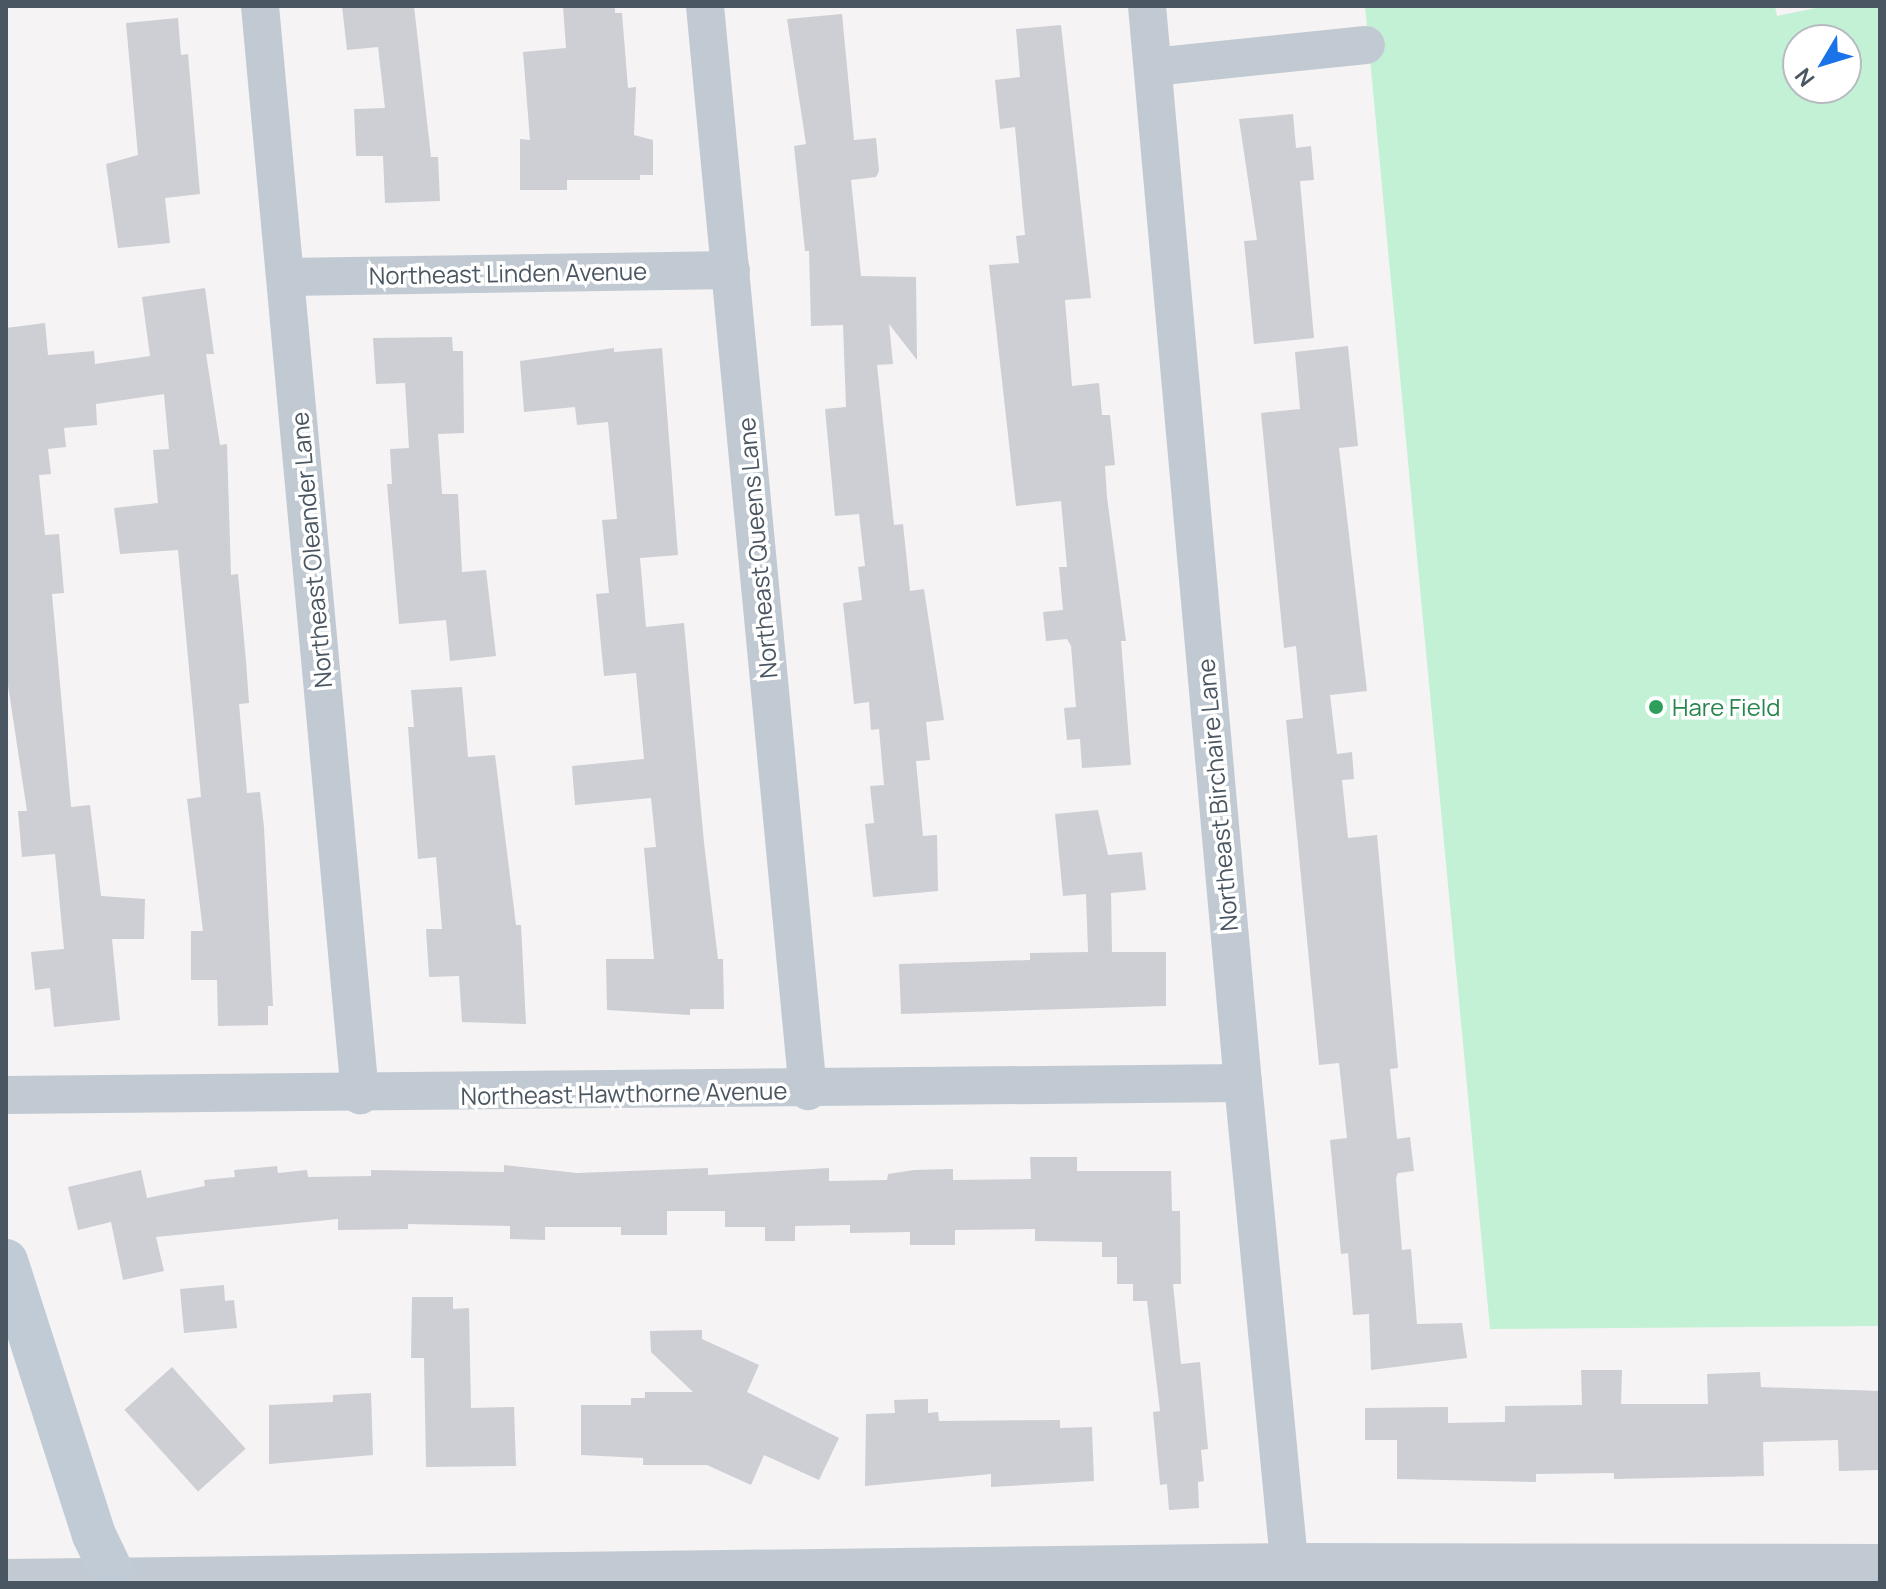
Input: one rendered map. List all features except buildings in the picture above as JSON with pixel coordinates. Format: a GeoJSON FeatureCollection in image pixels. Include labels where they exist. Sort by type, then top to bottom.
{"type":"FeatureCollection","features":[{"type":"Feature","properties":{"kind":"street","name":"Northeast Oleander Lane"},"geometry":{"type":"LineString","coordinates":[[260,6],[360,1095]]}},
{"type":"Feature","properties":{"kind":"street","name":"Northeast Queens Lane"},"geometry":{"type":"LineString","coordinates":[[705,6],[808,1091]]}},
{"type":"Feature","properties":{"kind":"street","name":"Northeast Birchaire Lane"},"geometry":{"type":"LineString","coordinates":[[1147,6],[1243,1083],[1293,1573]]}},
{"type":"Feature","properties":{"kind":"street"},"geometry":{"type":"LineString","coordinates":[[1153,67],[1366,45]]}},
{"type":"Feature","properties":{"kind":"street","name":"Northeast Linden Avenue"},"geometry":{"type":"LineString","coordinates":[[286,277],[731,270]]}},
{"type":"Feature","properties":{"kind":"street","name":"Northeast Hawthorne Avenue"},"geometry":{"type":"LineString","coordinates":[[6,1095],[808,1091],[1243,1083]]}},
{"type":"Feature","properties":{"kind":"street"},"geometry":{"type":"LineString","coordinates":[[6,1261],[94,1535],[115,1580]]}},
{"type":"Feature","properties":{"kind":"street"},"geometry":{"type":"LineString","coordinates":[[6,1578],[115,1580],[1293,1573],[1880,1563]]}},
{"type":"Feature","properties":{"kind":"green space","name":"Hare Field"},"geometry":{"type":"Polygon","coordinates":[[[1365,6],[1775,6],[1777,16],[1826,6],[1880,6],[1880,1326],[1490,1329],[1365,6]]]}},
{"type":"Feature","properties":{"kind":"place","name":"Hare Field"},"geometry":{"type":"Point","coordinates":[1656,707]}}]}
